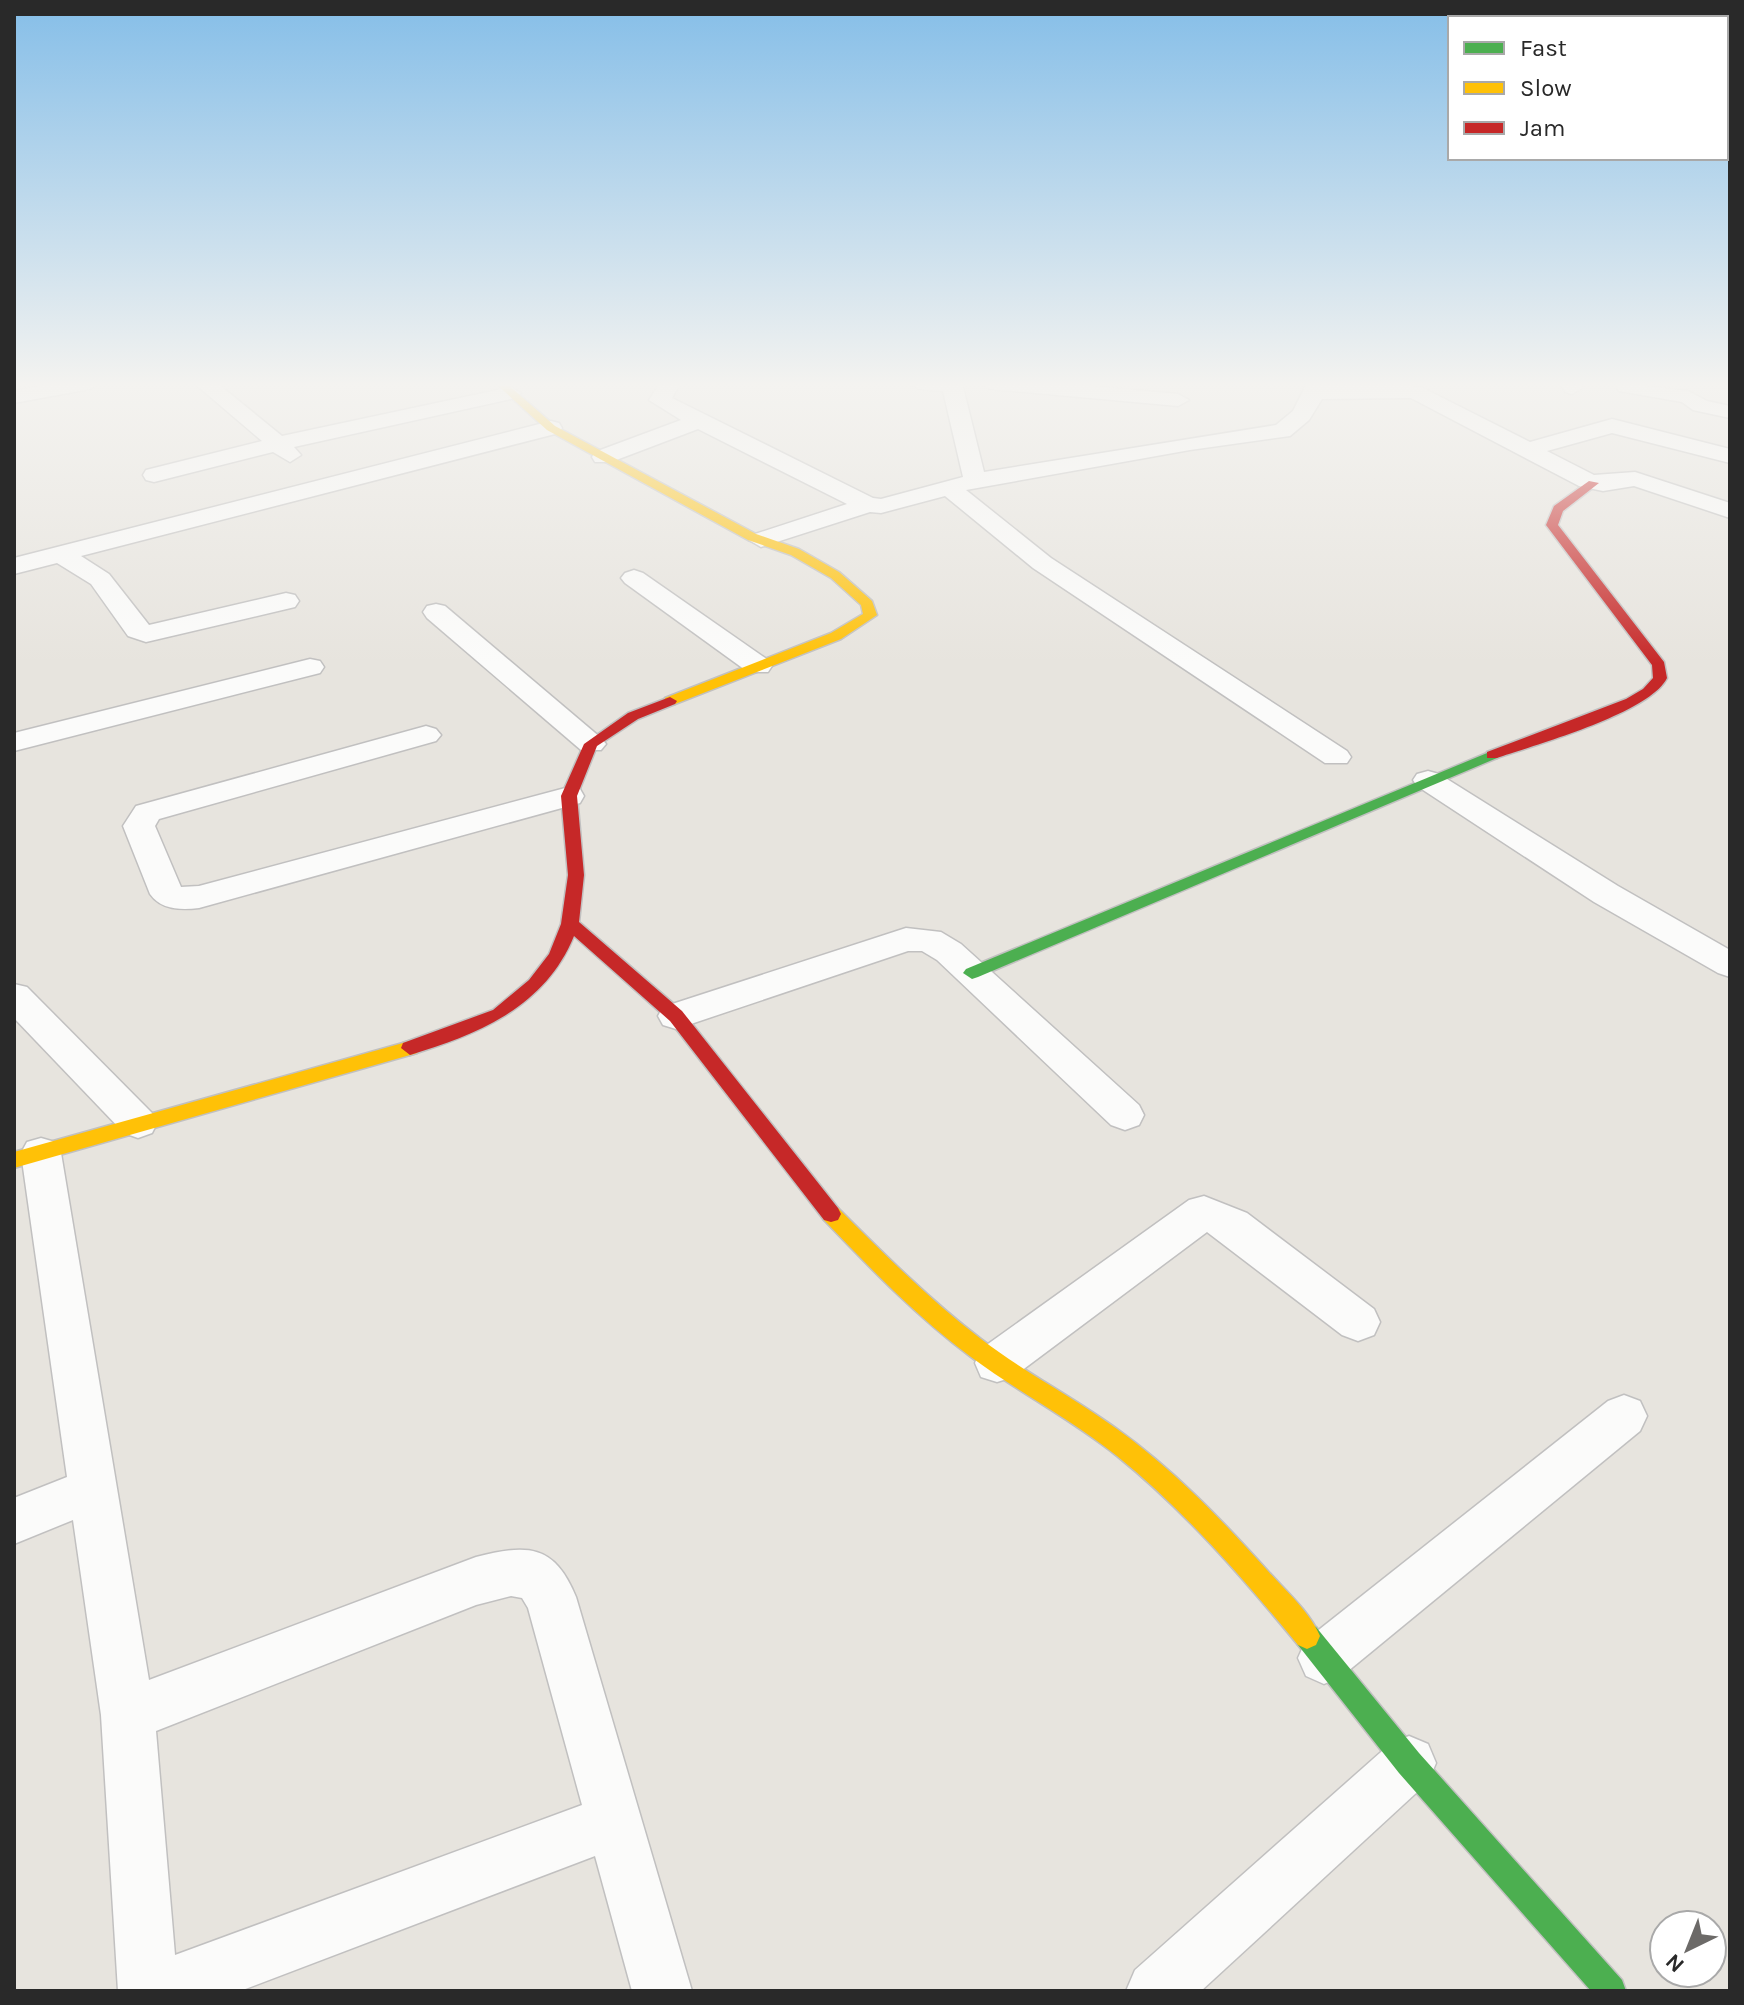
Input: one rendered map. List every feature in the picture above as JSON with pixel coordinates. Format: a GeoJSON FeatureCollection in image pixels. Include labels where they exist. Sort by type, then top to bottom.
{"type":"FeatureCollection","features":[{"type":"Feature","properties":{"kind":"street"},"geometry":{"type":"LineString","coordinates":[[314,477],[324,486]]}},
{"type":"Feature","properties":{"kind":"street"},"geometry":{"type":"LineString","coordinates":[[14,566],[361,477]]}},
{"type":"Feature","properties":{"kind":"street"},"geometry":{"type":"LineString","coordinates":[[148,1991],[128,1715],[93,1489],[28,1156],[138,1123],[385,1057],[499,1014],[535,984],[557,956],[570,924],[576,875],[569,796],[591,744],[633,716],[836,636],[866,619],[871,609],[835,575],[795,552],[761,540],[640,477]]}},
{"type":"Feature","properties":{"kind":"street"},"geometry":{"type":"LineString","coordinates":[[811,477],[868,505]]}},
{"type":"Feature","properties":{"kind":"street"},"geometry":{"type":"LineString","coordinates":[[961,477],[962,485],[1042,563],[1336,757]]}},
{"type":"Feature","properties":{"kind":"street"},"geometry":{"type":"LineString","coordinates":[[761,540],[868,505],[889,505],[962,485],[1008,477]]}},
{"type":"Feature","properties":{"kind":"street"},"geometry":{"type":"LineString","coordinates":[[1580,477],[1593,483]]}},
{"type":"Feature","properties":{"kind":"street"},"geometry":{"type":"LineString","coordinates":[[972,973],[1428,780],[1632,702],[1660,684],[1663,675],[1659,665],[1552,525],[1552,517],[1593,483],[1635,479],[1730,511]]}},
{"type":"Feature","properties":{"kind":"street"},"geometry":{"type":"LineString","coordinates":[[60,554],[100,579],[137,630],[146,634],[286,601]]}},
{"type":"Feature","properties":{"kind":"street"},"geometry":{"type":"LineString","coordinates":[[634,578],[758,666]]}},
{"type":"Feature","properties":{"kind":"street"},"geometry":{"type":"LineString","coordinates":[[436,612],[591,744]]}},
{"type":"Feature","properties":{"kind":"street"},"geometry":{"type":"LineString","coordinates":[[14,742],[310,667]]}},
{"type":"Feature","properties":{"kind":"street"},"geometry":{"type":"LineString","coordinates":[[426,735],[147,813],[139,826],[164,890],[173,898],[199,897],[569,796]]}},
{"type":"Feature","properties":{"kind":"street"},"geometry":{"type":"LineString","coordinates":[[1428,780],[1606,894],[1730,965]]}},
{"type":"Feature","properties":{"kind":"street"},"geometry":{"type":"LineString","coordinates":[[570,924],[676,1016],[815,1197],[912,1296],[997,1363],[1137,1458],[1204,1519],[1324,1658],[1409,1763],[1611,1991]]}},
{"type":"Feature","properties":{"kind":"street"},"geometry":{"type":"LineString","coordinates":[[676,1016],[906,939],[929,940],[972,973],[1125,1115]]}},
{"type":"Feature","properties":{"kind":"street"},"geometry":{"type":"LineString","coordinates":[[14,996],[138,1123]]}},
{"type":"Feature","properties":{"kind":"street"},"geometry":{"type":"LineString","coordinates":[[997,1363],[1204,1212],[1232,1225],[1358,1322]]}},
{"type":"Feature","properties":{"kind":"street"},"geometry":{"type":"LineString","coordinates":[[1324,1658],[1624,1416]]}},
{"type":"Feature","properties":{"kind":"street"},"geometry":{"type":"LineString","coordinates":[[14,1521],[93,1489]]}},
{"type":"Feature","properties":{"kind":"street"},"geometry":{"type":"LineString","coordinates":[[128,1715],[476,1581],[524,1571],[536,1575],[551,1597],[662,1991]]}},
{"type":"Feature","properties":{"kind":"street"},"geometry":{"type":"LineString","coordinates":[[1156,1991],[1409,1763]]}},
{"type":"Feature","properties":{"kind":"street"},"geometry":{"type":"LineString","coordinates":[[160,1991],[614,1821]]}},
{"type":"Feature","properties":{"kind":"traffic: fast"},"geometry":{"type":"LineString","coordinates":[[972,973],[1492,755]]}},
{"type":"Feature","properties":{"kind":"traffic: fast"},"geometry":{"type":"LineString","coordinates":[[1307,1636],[1409,1763],[1611,1991]]}},
{"type":"Feature","properties":{"kind":"traffic: slow"},"geometry":{"type":"LineString","coordinates":[[641,477],[752,537],[795,552],[835,575],[867,604],[870,615],[836,636],[670,701]]}},
{"type":"Feature","properties":{"kind":"traffic: slow"},"geometry":{"type":"LineString","coordinates":[[14,1160],[410,1048]]}},
{"type":"Feature","properties":{"kind":"traffic: slow"},"geometry":{"type":"LineString","coordinates":[[831,1214],[953,1330],[1139,1460],[1227,1544],[1307,1636]]}},
{"type":"Feature","properties":{"kind":"traffic: jam"},"geometry":{"type":"LineString","coordinates":[[1492,755],[1608,713],[1648,692],[1660,678],[1659,665],[1552,525],[1558,509],[1593,483]]}},
{"type":"Feature","properties":{"kind":"traffic: jam"},"geometry":{"type":"LineString","coordinates":[[410,1048],[499,1014],[535,984],[557,956],[570,924],[576,875],[569,796],[591,744],[633,716],[670,701]]}},
{"type":"Feature","properties":{"kind":"traffic: jam"},"geometry":{"type":"LineString","coordinates":[[570,924],[676,1016],[831,1214]]}}]}
